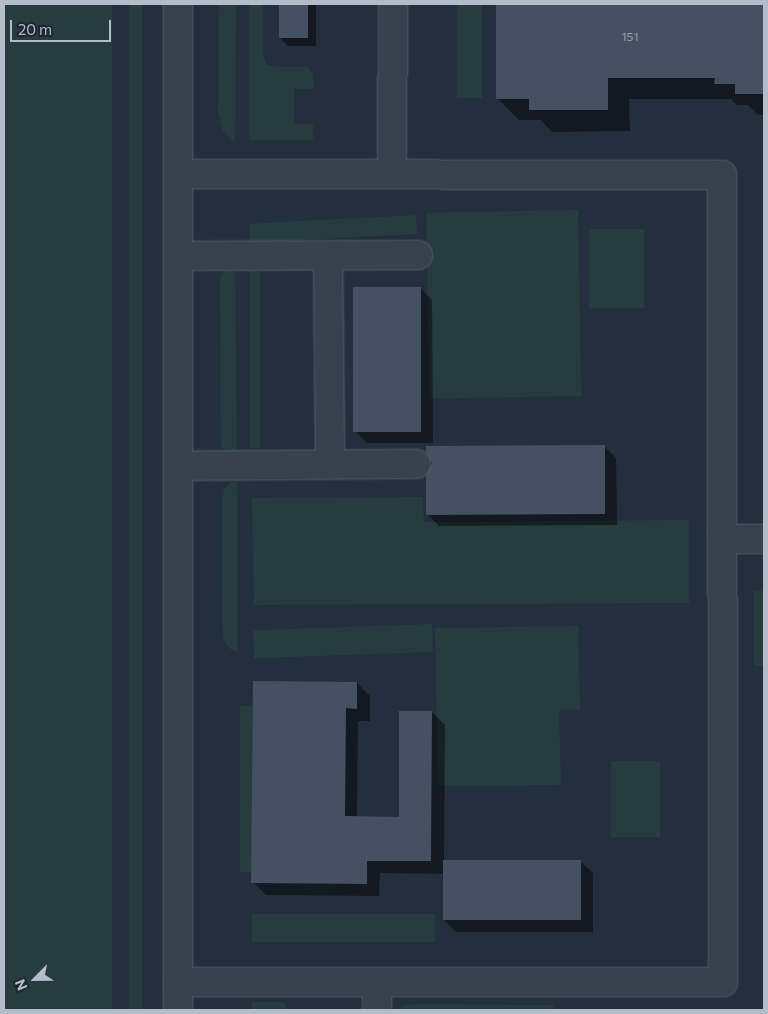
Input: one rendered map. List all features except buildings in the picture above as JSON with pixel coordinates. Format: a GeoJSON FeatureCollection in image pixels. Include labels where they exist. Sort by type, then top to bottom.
{"type":"FeatureCollection","features":[{"type":"Feature","properties":{"kind":"street"},"geometry":{"type":"LineString","coordinates":[[178,4],[178,1010]]}},
{"type":"Feature","properties":{"kind":"street"},"geometry":{"type":"LineString","coordinates":[[392,174],[394,4]]}},
{"type":"Feature","properties":{"kind":"street"},"geometry":{"type":"LineString","coordinates":[[178,174],[722,175],[723,982],[178,982]]}},
{"type":"Feature","properties":{"kind":"street"},"geometry":{"type":"LineString","coordinates":[[178,256],[418,255]]}},
{"type":"Feature","properties":{"kind":"street"},"geometry":{"type":"LineString","coordinates":[[328,256],[330,464]]}},
{"type":"Feature","properties":{"kind":"street"},"geometry":{"type":"LineString","coordinates":[[179,466],[416,464]]}},
{"type":"Feature","properties":{"kind":"street"},"geometry":{"type":"LineString","coordinates":[[722,539],[764,539]]}},
{"type":"Feature","properties":{"kind":"street"},"geometry":{"type":"LineString","coordinates":[[377,982],[377,1010]]}},
{"type":"Feature","properties":{"kind":"green space"},"geometry":{"type":"Polygon","coordinates":[[[4,4],[112,4],[112,1010],[4,1010],[4,4]]]}},
{"type":"Feature","properties":{"kind":"green space"},"geometry":{"type":"Polygon","coordinates":[[[129,4],[142,4],[142,1010],[129,1010],[129,4]]]}},
{"type":"Feature","properties":{"kind":"green space"},"geometry":{"type":"Polygon","coordinates":[[[219,4],[236,4],[235,143],[223,131],[218,112],[219,4]]]}},
{"type":"Feature","properties":{"kind":"green space"},"geometry":{"type":"Polygon","coordinates":[[[249,4],[263,4],[263,53],[266,64],[276,67],[307,67],[313,74],[314,89],[294,89],[294,124],[313,124],[313,140],[249,140],[249,4]]]}},
{"type":"Feature","properties":{"kind":"green space"},"geometry":{"type":"Polygon","coordinates":[[[457,4],[482,4],[482,98],[457,98],[457,4]]]}},
{"type":"Feature","properties":{"kind":"green space"},"geometry":{"type":"Polygon","coordinates":[[[578,210],[581,396],[429,399],[426,213],[578,210]]]}},
{"type":"Feature","properties":{"kind":"green space"},"geometry":{"type":"Polygon","coordinates":[[[416,215],[417,234],[250,243],[249,224],[416,215]]]}},
{"type":"Feature","properties":{"kind":"green space"},"geometry":{"type":"Polygon","coordinates":[[[589,229],[644,229],[644,308],[589,308],[589,229]]]}},
{"type":"Feature","properties":{"kind":"green space"},"geometry":{"type":"Polygon","coordinates":[[[228,271],[235,271],[237,452],[225,451],[221,446],[220,279],[222,274],[228,271]]]}},
{"type":"Feature","properties":{"kind":"green space"},"geometry":{"type":"Polygon","coordinates":[[[250,271],[260,271],[260,448],[250,448],[250,271]]]}},
{"type":"Feature","properties":{"kind":"green space"},"geometry":{"type":"Polygon","coordinates":[[[232,482],[237,482],[238,651],[230,649],[223,639],[222,503],[224,488],[232,482]]]}},
{"type":"Feature","properties":{"kind":"green space"},"geometry":{"type":"Polygon","coordinates":[[[423,497],[424,522],[689,520],[689,603],[254,605],[252,498],[423,497]]]}},
{"type":"Feature","properties":{"kind":"green space"},"geometry":{"type":"Polygon","coordinates":[[[754,591],[764,591],[764,666],[754,666],[754,591]]]}},
{"type":"Feature","properties":{"kind":"green space"},"geometry":{"type":"Polygon","coordinates":[[[432,624],[433,652],[254,658],[253,630],[432,624]]]}},
{"type":"Feature","properties":{"kind":"green space"},"geometry":{"type":"Polygon","coordinates":[[[578,626],[580,709],[559,710],[561,785],[438,786],[435,628],[578,626]]]}},
{"type":"Feature","properties":{"kind":"green space"},"geometry":{"type":"Polygon","coordinates":[[[240,706],[252,706],[252,872],[240,872],[240,706]]]}},
{"type":"Feature","properties":{"kind":"green space"},"geometry":{"type":"Polygon","coordinates":[[[611,761],[660,761],[660,837],[611,837],[611,761]]]}},
{"type":"Feature","properties":{"kind":"green space"},"geometry":{"type":"Polygon","coordinates":[[[252,914],[435,914],[435,942],[252,942],[252,914]]]}},
{"type":"Feature","properties":{"kind":"green space"},"geometry":{"type":"Polygon","coordinates":[[[252,1002],[281,1002],[285,1004],[286,1010],[252,1010],[252,1002]]]}},
{"type":"Feature","properties":{"kind":"green space"},"geometry":{"type":"Polygon","coordinates":[[[405,1005],[553,1005],[553,1010],[400,1010],[405,1005]]]}}]}
